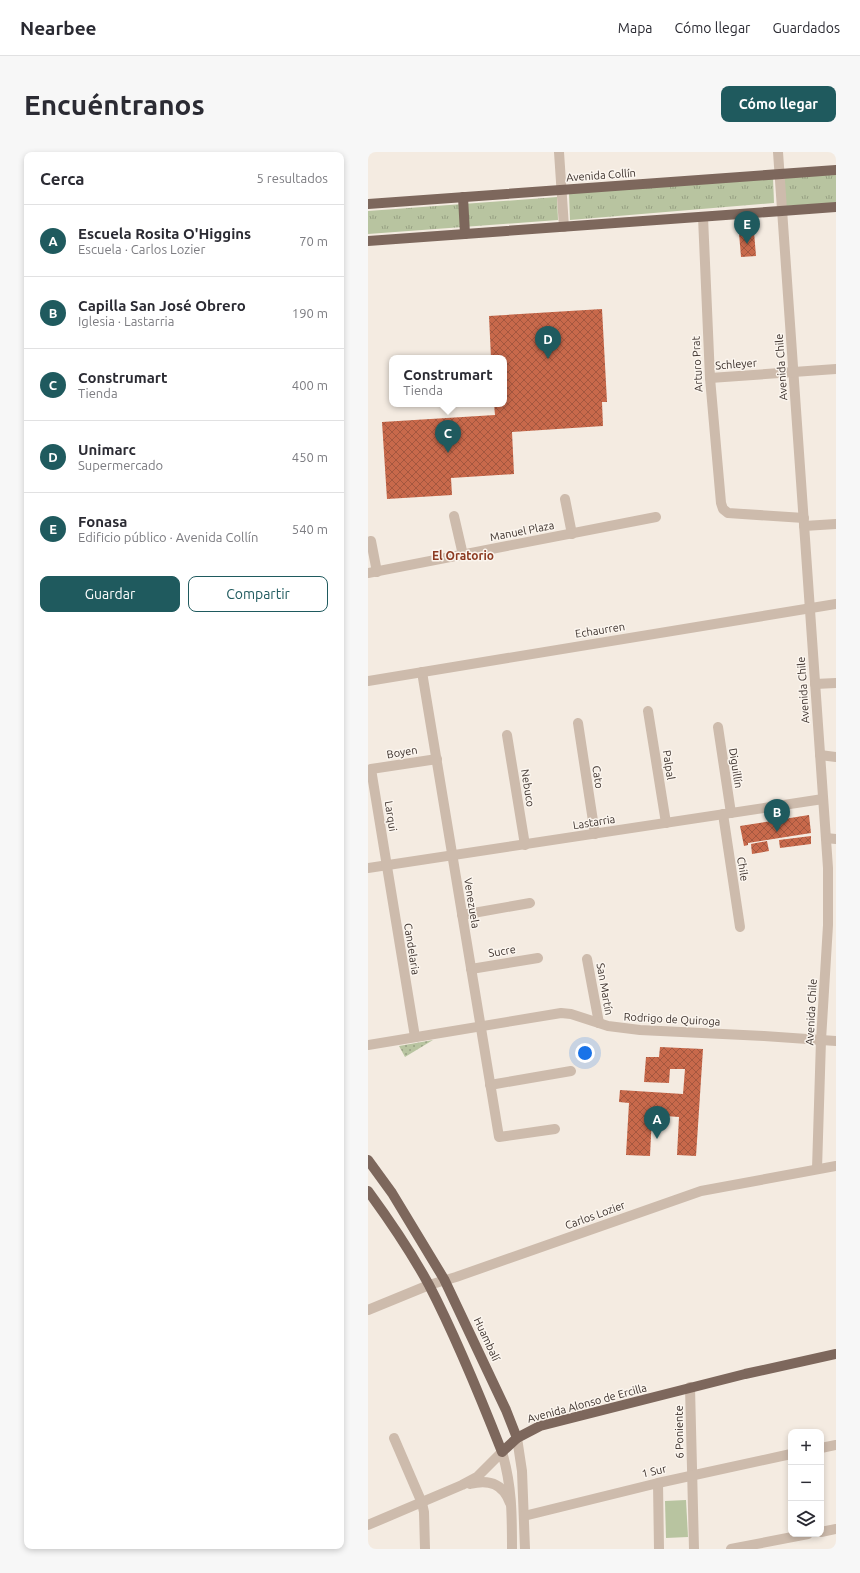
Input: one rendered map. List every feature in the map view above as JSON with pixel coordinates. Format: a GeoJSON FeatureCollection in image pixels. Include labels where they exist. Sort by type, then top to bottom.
{"type":"FeatureCollection","features":[{"type":"Feature","properties":{"kind":"main road","name":"Avenida Collín"},"geometry":{"type":"LineString","coordinates":[[368,204],[836,170]]}},
{"type":"Feature","properties":{"kind":"main road"},"geometry":{"type":"LineString","coordinates":[[463,197],[465,234]]}},
{"type":"Feature","properties":{"kind":"main road"},"geometry":{"type":"LineString","coordinates":[[368,241],[836,207]]}},
{"type":"Feature","properties":{"kind":"main road","name":"Huambalí"},"geometry":{"type":"LineString","coordinates":[[368,1160],[392,1193],[444,1279],[506,1410],[517,1438]]}},
{"type":"Feature","properties":{"kind":"main road"},"geometry":{"type":"LineString","coordinates":[[368,1191],[389,1221],[429,1285],[476,1385],[502,1452]]}},
{"type":"Feature","properties":{"kind":"main road","name":"Avenida Alonso de Ercilla"},"geometry":{"type":"LineString","coordinates":[[502,1452],[517,1438],[540,1426],[690,1387],[836,1354]]}},
{"type":"Feature","properties":{"kind":"street"},"geometry":{"type":"LineString","coordinates":[[559,152],[564,227]]}},
{"type":"Feature","properties":{"kind":"street","name":"Avenida Chile"},"geometry":{"type":"LineString","coordinates":[[778,152],[823,799],[831,838],[828,887],[828,925],[821,1040],[817,1169]]}},
{"type":"Feature","properties":{"kind":"street","name":"Arturo Prat"},"geometry":{"type":"LineString","coordinates":[[703,216],[710,378],[721,503],[723,509],[728,513],[804,522]]}},
{"type":"Feature","properties":{"kind":"street","name":"Schleyer"},"geometry":{"type":"LineString","coordinates":[[710,378],[836,369]]}},
{"type":"Feature","properties":{"kind":"street"},"geometry":{"type":"LineString","coordinates":[[565,499],[572,534]]}},
{"type":"Feature","properties":{"kind":"street"},"geometry":{"type":"LineString","coordinates":[[454,516],[463,555]]}},
{"type":"Feature","properties":{"kind":"street","name":"Manuel Plaza"},"geometry":{"type":"LineString","coordinates":[[373,573],[656,517]]}},
{"type":"Feature","properties":{"kind":"street"},"geometry":{"type":"LineString","coordinates":[[804,522],[836,524]]}},
{"type":"Feature","properties":{"kind":"street"},"geometry":{"type":"LineString","coordinates":[[371,541],[373,573]]}},
{"type":"Feature","properties":{"kind":"street","name":"Echaurren"},"geometry":{"type":"LineString","coordinates":[[368,681],[836,604]]}},
{"type":"Feature","properties":{"kind":"street","name":"Venezuela"},"geometry":{"type":"LineString","coordinates":[[422,672],[499,1138],[555,1129]]}},
{"type":"Feature","properties":{"kind":"street"},"geometry":{"type":"LineString","coordinates":[[815,684],[836,683]]}},
{"type":"Feature","properties":{"kind":"street","name":"Palpal"},"geometry":{"type":"LineString","coordinates":[[648,711],[666,823]]}},
{"type":"Feature","properties":{"kind":"street","name":"Cato"},"geometry":{"type":"LineString","coordinates":[[578,723],[595,834]]}},
{"type":"Feature","properties":{"kind":"street","name":"Diguillín"},"geometry":{"type":"LineString","coordinates":[[718,727],[727,814]]}},
{"type":"Feature","properties":{"kind":"street","name":"Nebuco"},"geometry":{"type":"LineString","coordinates":[[507,736],[525,845]]}},
{"type":"Feature","properties":{"kind":"street"},"geometry":{"type":"LineString","coordinates":[[820,756],[836,757]]}},
{"type":"Feature","properties":{"kind":"street","name":"Boyen"},"geometry":{"type":"LineString","coordinates":[[371,769],[437,759]]}},
{"type":"Feature","properties":{"kind":"street","name":"Larqui"},"geometry":{"type":"LineString","coordinates":[[371,769],[387,866]]}},
{"type":"Feature","properties":{"kind":"street","name":"Lastarria"},"geometry":{"type":"LineString","coordinates":[[368,868],[823,799]]}},
{"type":"Feature","properties":{"kind":"street","name":"Chile"},"geometry":{"type":"LineString","coordinates":[[727,814],[740,927]]}},
{"type":"Feature","properties":{"kind":"street","name":"Candelaria"},"geometry":{"type":"LineString","coordinates":[[387,866],[414,1037]]}},
{"type":"Feature","properties":{"kind":"street"},"geometry":{"type":"LineString","coordinates":[[462,914],[530,903]]}},
{"type":"Feature","properties":{"kind":"street","name":"Sucre"},"geometry":{"type":"LineString","coordinates":[[471,969],[538,958]]}},
{"type":"Feature","properties":{"kind":"street","name":"San Martín"},"geometry":{"type":"LineString","coordinates":[[588,958],[599,1023]]}},
{"type":"Feature","properties":{"kind":"street","name":"Rodrigo de Quiroga"},"geometry":{"type":"LineString","coordinates":[[368,1045],[561,1013],[571,1014],[617,1027],[661,1032],[720,1033],[836,1041]]}},
{"type":"Feature","properties":{"kind":"street"},"geometry":{"type":"LineString","coordinates":[[490,1085],[571,1071]]}},
{"type":"Feature","properties":{"kind":"street","name":"Carlos Lozier"},"geometry":{"type":"LineString","coordinates":[[368,1310],[444,1279],[456,1277],[701,1191],[836,1166]]}},
{"type":"Feature","properties":{"kind":"street","name":"6 Poniente"},"geometry":{"type":"LineString","coordinates":[[690,1387],[694,1549]]}},
{"type":"Feature","properties":{"kind":"street"},"geometry":{"type":"LineString","coordinates":[[394,1438],[422,1503],[425,1549]]}},
{"type":"Feature","properties":{"kind":"street","name":"Huambalí"},"geometry":{"type":"LineString","coordinates":[[517,1438],[522,1471],[525,1549]]}},
{"type":"Feature","properties":{"kind":"street"},"geometry":{"type":"LineString","coordinates":[[824,1447],[836,1445]]}},
{"type":"Feature","properties":{"kind":"street"},"geometry":{"type":"LineString","coordinates":[[502,1452],[509,1479],[512,1509],[512,1549]]}},
{"type":"Feature","properties":{"kind":"street","name":"Avenida Alonso de Ercilla"},"geometry":{"type":"LineString","coordinates":[[368,1525],[422,1503],[477,1477],[502,1452]]}},
{"type":"Feature","properties":{"kind":"street","name":"1 Sur"},"geometry":{"type":"LineString","coordinates":[[524,1516],[692,1475],[788,1455]]}},
{"type":"Feature","properties":{"kind":"street"},"geometry":{"type":"LineString","coordinates":[[462,1485],[481,1481],[493,1483],[503,1490],[512,1509]]}},
{"type":"Feature","properties":{"kind":"street"},"geometry":{"type":"LineString","coordinates":[[658,1483],[659,1549]]}},
{"type":"Feature","properties":{"kind":"street"},"geometry":{"type":"LineString","coordinates":[[824,1531],[836,1529]]}},
{"type":"Feature","properties":{"kind":"street"},"geometry":{"type":"LineString","coordinates":[[731,1549],[769,1545],[797,1537]]}},
{"type":"Feature","properties":{"kind":"green space"},"geometry":{"type":"Polygon","coordinates":[[[836,174],[836,203],[786,206],[784,178],[836,174]]]}},
{"type":"Feature","properties":{"kind":"green space"},"geometry":{"type":"Polygon","coordinates":[[[773,178],[774,203],[570,220],[569,193],[773,178]]]}},
{"type":"Feature","properties":{"kind":"green space"},"geometry":{"type":"Polygon","coordinates":[[[557,197],[558,220],[368,234],[368,211],[557,197]]]}},
{"type":"Feature","properties":{"kind":"green space"},"geometry":{"type":"Polygon","coordinates":[[[433,1040],[405,1057],[399,1046],[433,1040]]]}},
{"type":"Feature","properties":{"kind":"green space"},"geometry":{"type":"Polygon","coordinates":[[[686,1500],[688,1537],[666,1538],[665,1501],[686,1500]]]}},
{"type":"Feature","properties":{"kind":"building"},"geometry":{"type":"Polygon","coordinates":[[[754,232],[756,256],[741,257],[739,233],[754,232]]]}},
{"type":"Feature","properties":{"kind":"building"},"geometry":{"type":"Polygon","coordinates":[[[602,309],[607,402],[602,402],[603,426],[512,432],[514,474],[451,478],[452,495],[387,499],[382,422],[495,415],[494,407],[507,407],[507,355],[491,355],[489,316],[602,309]]]}},
{"type":"Feature","properties":{"kind":"building"},"geometry":{"type":"Polygon","coordinates":[[[809,815],[811,833],[748,843],[748,845],[744,846],[740,826],[809,815]]]}},
{"type":"Feature","properties":{"kind":"building"},"geometry":{"type":"Polygon","coordinates":[[[811,836],[811,844],[780,848],[779,840],[811,836]]]}},
{"type":"Feature","properties":{"kind":"building"},"geometry":{"type":"Polygon","coordinates":[[[767,841],[769,851],[752,854],[751,844],[767,841]]]}},
{"type":"Feature","properties":{"kind":"building"},"geometry":{"type":"Polygon","coordinates":[[[660,1047],[703,1049],[696,1156],[677,1155],[679,1117],[652,1115],[650,1156],[626,1155],[629,1103],[619,1102],[620,1090],[683,1094],[685,1069],[670,1069],[669,1083],[644,1082],[646,1057],[659,1057],[660,1047]]]}},
{"type":"Feature","properties":{"kind":"place","name":"Fonasa"},"geometry":{"type":"Point","coordinates":[747,244]}},
{"type":"Feature","properties":{"kind":"place","name":"Unimarc"},"geometry":{"type":"Point","coordinates":[548,359]}},
{"type":"Feature","properties":{"kind":"place","name":"Construmart"},"geometry":{"type":"Point","coordinates":[448,453]}},
{"type":"Feature","properties":{"kind":"place","name":"Capilla San José Obrero"},"geometry":{"type":"Point","coordinates":[777,832]}},
{"type":"Feature","properties":{"kind":"place","name":"Escuela Rosita O'Higgins"},"geometry":{"type":"Point","coordinates":[657,1139]}},
{"type":"Feature","properties":{"kind":"district","name":"El Oratorio"},"geometry":{"type":"Point","coordinates":[463,555]}}]}
